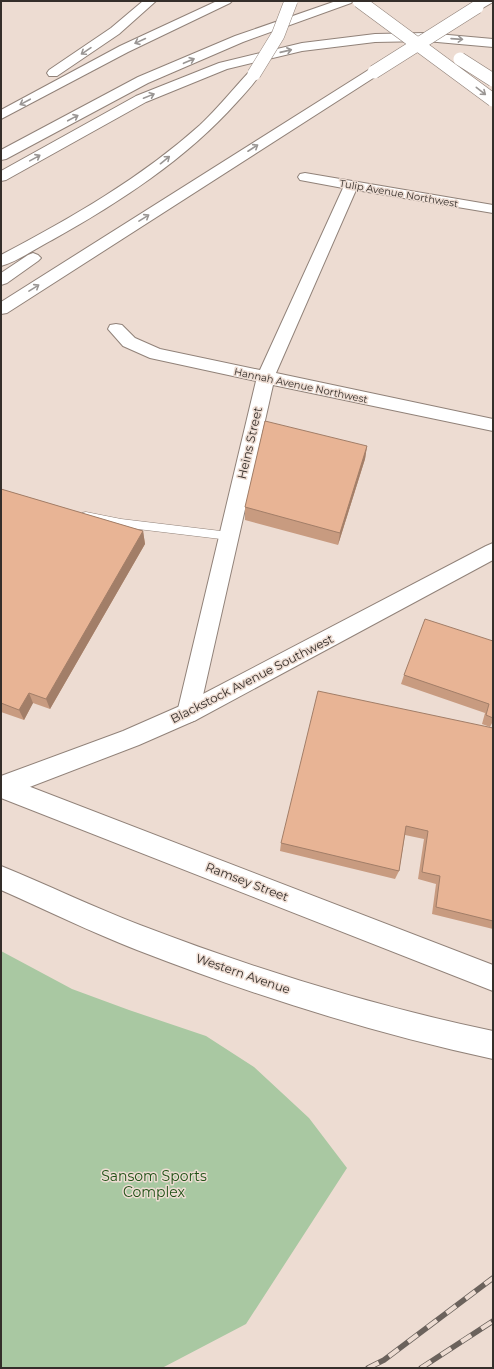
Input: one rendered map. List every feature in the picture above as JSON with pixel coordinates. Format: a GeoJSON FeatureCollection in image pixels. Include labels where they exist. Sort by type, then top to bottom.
{"type":"FeatureCollection","features":[{"type":"Feature","properties":{"kind":"main road"},"geometry":{"type":"LineString","coordinates":[[1,105],[50,75],[115,31],[150,1]]}},
{"type":"Feature","properties":{"kind":"main road"},"geometry":{"type":"LineString","coordinates":[[1,115],[124,49],[226,1]]}},
{"type":"Feature","properties":{"kind":"main road"},"geometry":{"type":"LineString","coordinates":[[1,280],[142,178],[204,127],[254,74],[278,35],[291,1]]}},
{"type":"Feature","properties":{"kind":"main road"},"geometry":{"type":"LineString","coordinates":[[1,156],[143,80],[240,39],[347,1]]}},
{"type":"Feature","properties":{"kind":"main road"},"geometry":{"type":"LineString","coordinates":[[359,1],[493,100]]}},
{"type":"Feature","properties":{"kind":"main road"},"geometry":{"type":"LineString","coordinates":[[365,1],[493,80]]}},
{"type":"Feature","properties":{"kind":"main road"},"geometry":{"type":"LineString","coordinates":[[1,309],[483,4]]}},
{"type":"Feature","properties":{"kind":"main road"},"geometry":{"type":"LineString","coordinates":[[1,177],[141,99],[223,66],[302,47],[375,38],[426,37],[493,43]]}},
{"type":"Feature","properties":{"kind":"main road","name":"Tulip Avenue Northwest"},"geometry":{"type":"LineString","coordinates":[[305,177],[493,209]]}},
{"type":"Feature","properties":{"kind":"main road"},"geometry":{"type":"LineString","coordinates":[[1,261],[49,236],[142,178]]}},
{"type":"Feature","properties":{"kind":"main road","name":"Heins Street"},"geometry":{"type":"LineString","coordinates":[[188,713],[266,377],[351,185]]}},
{"type":"Feature","properties":{"kind":"main road","name":"Hannah Avenue Northwest"},"geometry":{"type":"LineString","coordinates":[[116,329],[129,342],[156,354],[493,425]]}},
{"type":"Feature","properties":{"kind":"main road","name":"Blackstock Avenue Southwest"},"geometry":{"type":"LineString","coordinates":[[1,787],[132,738],[188,713],[493,551]]}},
{"type":"Feature","properties":{"kind":"main road","name":"Ramsey Street"},"geometry":{"type":"LineString","coordinates":[[1,787],[493,978]]}},
{"type":"Feature","properties":{"kind":"main road","name":"Western Avenue"},"geometry":{"type":"LineString","coordinates":[[1,878],[137,937],[244,976],[354,1010],[451,1036],[493,1045]]}},
{"type":"Feature","properties":{"kind":"lane"},"geometry":{"type":"LineString","coordinates":[[75,514],[121,523],[229,536]]}},
{"type":"Feature","properties":{"kind":"green space","name":"Sansom Sports Complex"},"geometry":{"type":"Polygon","coordinates":[[[1,951],[72,989],[206,1036],[254,1067],[309,1118],[347,1168],[246,1324],[162,1368],[1,1368],[1,951]]]}},
{"type":"Feature","properties":{"kind":"building"},"geometry":{"type":"Polygon","coordinates":[[[265,421],[367,446],[340,533],[245,507],[265,421]]]}},
{"type":"Feature","properties":{"kind":"building"},"geometry":{"type":"Polygon","coordinates":[[[1,489],[143,531],[46,699],[29,693],[19,710],[1,703],[1,489]]]}},
{"type":"Feature","properties":{"kind":"building"},"geometry":{"type":"Polygon","coordinates":[[[425,619],[493,641],[493,718],[486,715],[489,704],[404,675],[425,619]]]}},
{"type":"Feature","properties":{"kind":"building"},"geometry":{"type":"Polygon","coordinates":[[[318,691],[493,728],[493,921],[436,907],[440,876],[422,872],[428,831],[406,826],[399,871],[281,843],[318,691]]]}},
{"type":"Feature","properties":{"kind":"railway"},"geometry":{"type":"LineString","coordinates":[[368,1368],[384,1360],[493,1278]]}},
{"type":"Feature","properties":{"kind":"railway"},"geometry":{"type":"LineString","coordinates":[[421,1368],[493,1321]]}}]}
